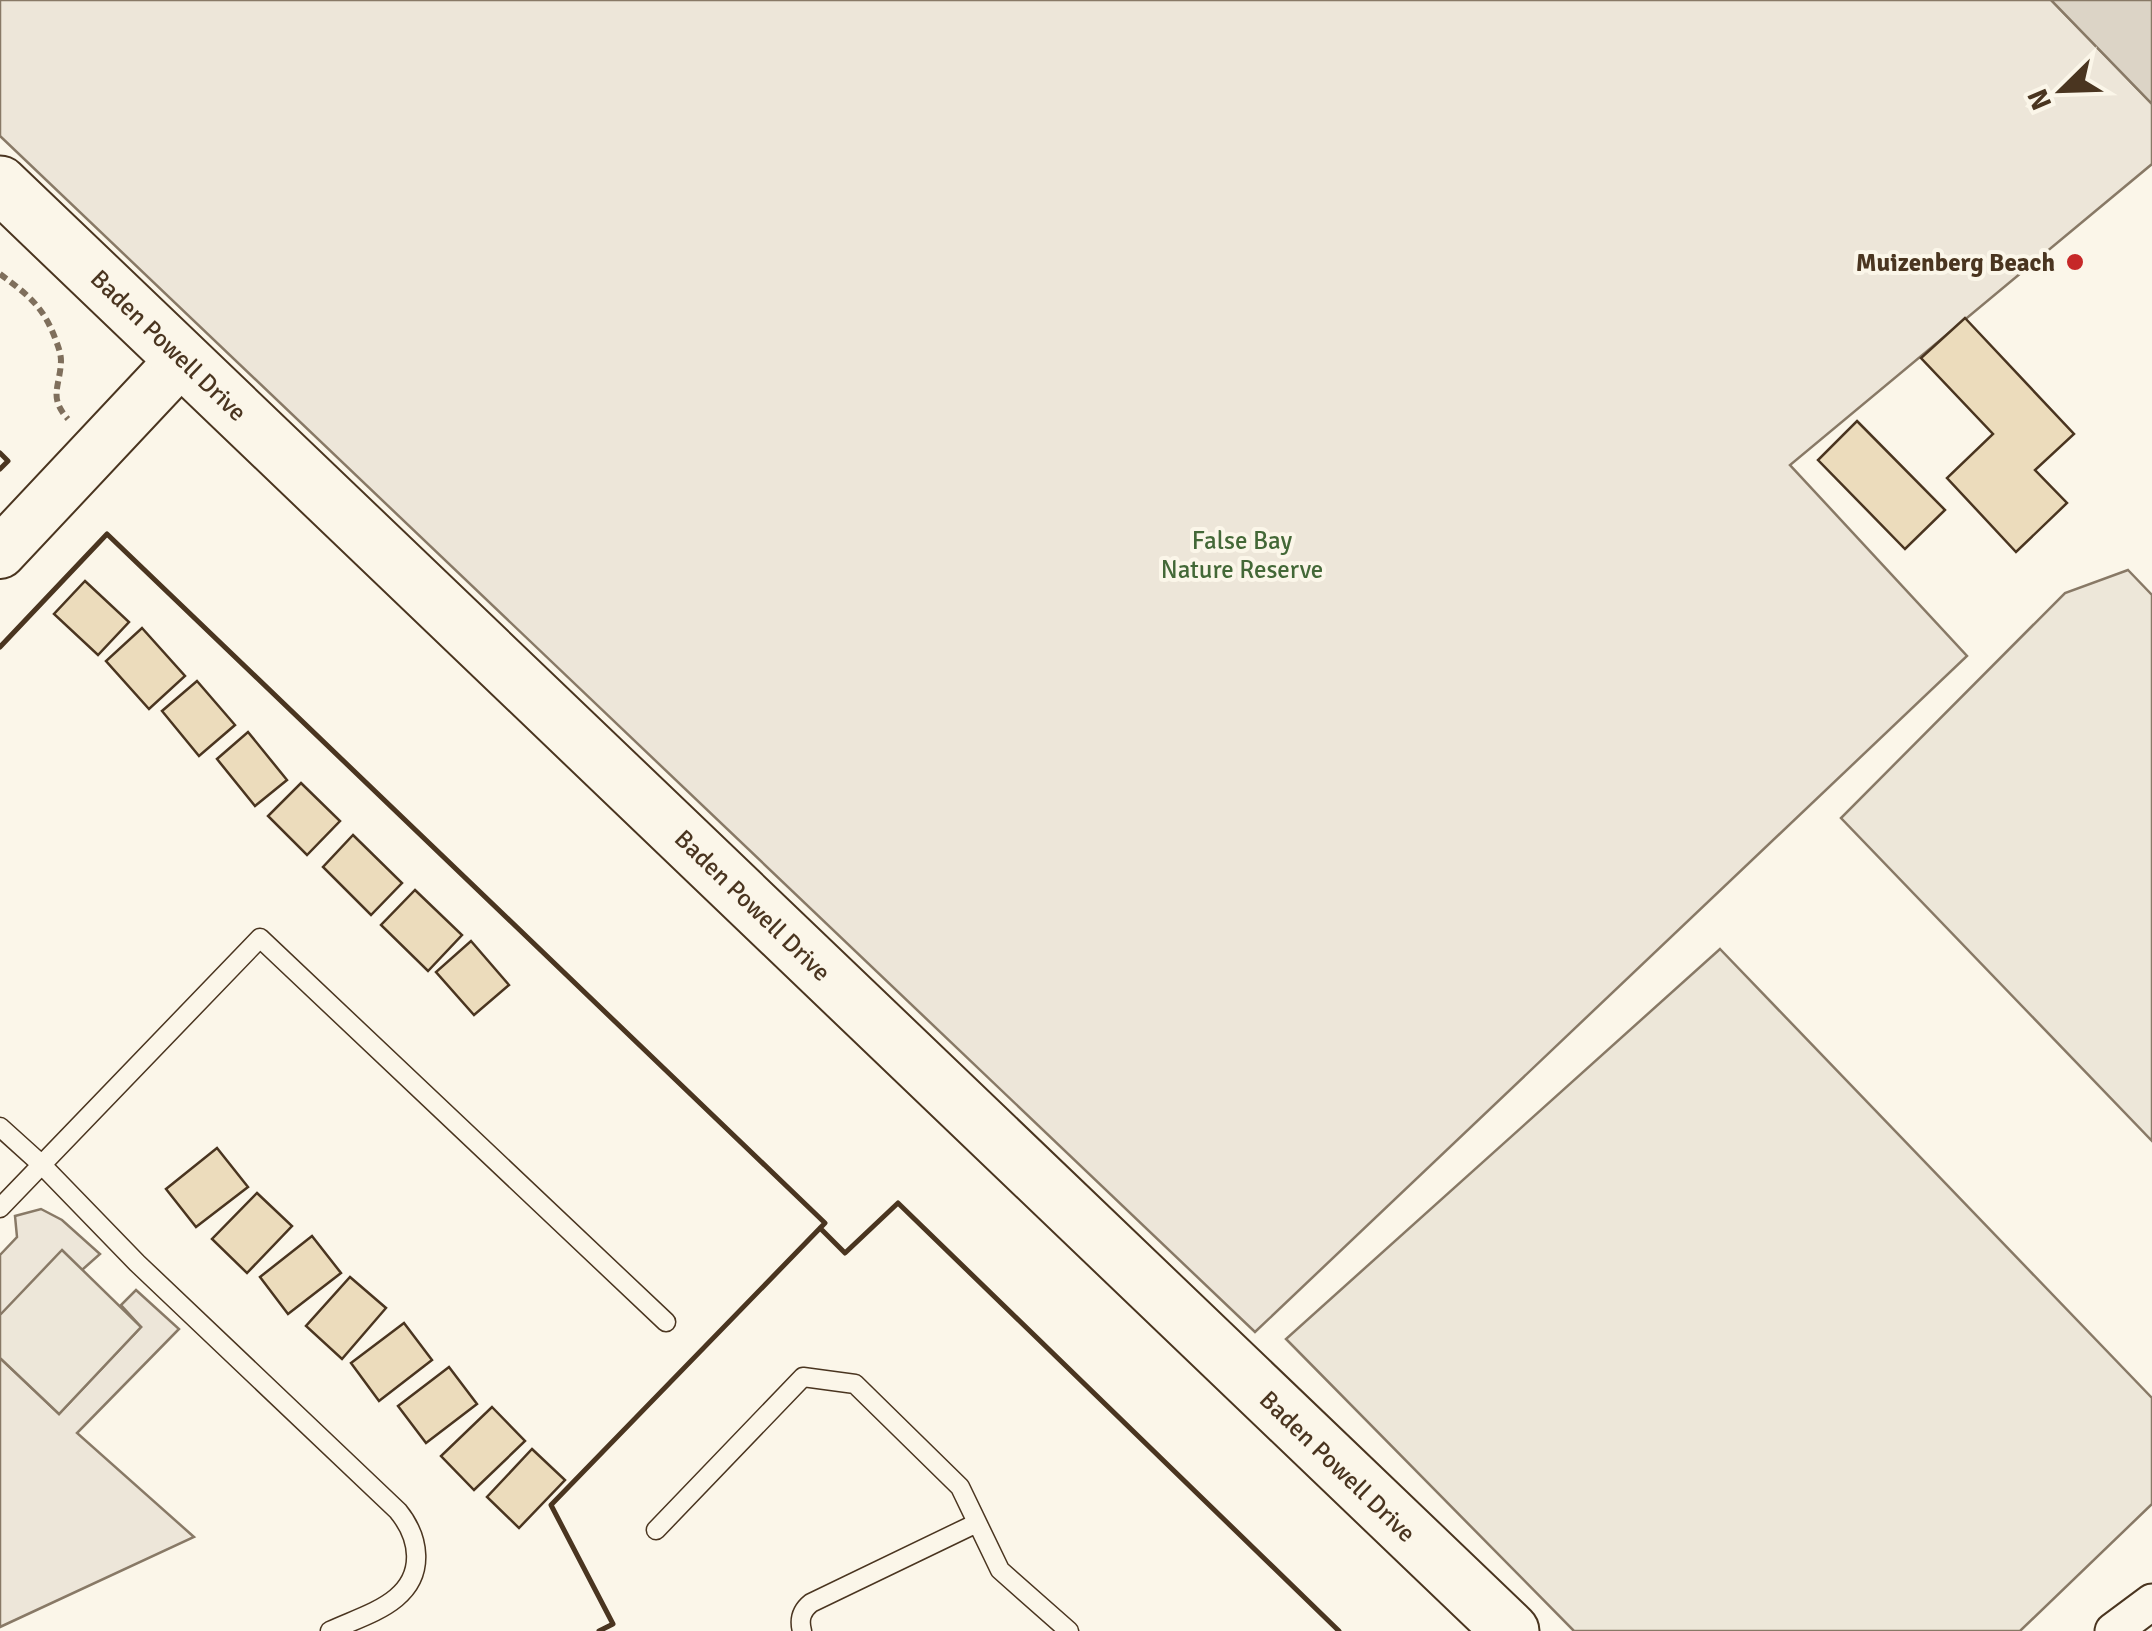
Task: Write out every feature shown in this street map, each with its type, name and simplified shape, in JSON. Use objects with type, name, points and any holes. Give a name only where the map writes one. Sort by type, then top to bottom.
[{"type":"main road","name":"Baden Powell Drive","points":[[0,184],[1509,1630]]},
{"type":"street","points":[[0,553],[183,358]]},
{"type":"lane","points":[[0,1208],[260,938],[666,1322]]},
{"type":"lane","points":[[0,1126],[410,1525],[417,1558],[405,1588],[394,1600],[330,1631]]},
{"type":"lane","points":[[656,1530],[803,1377],[855,1384],[960,1487],[1000,1570],[1069,1631]]},
{"type":"lane","points":[[802,1631],[802,1613],[811,1604],[977,1524]]},
{"type":"path","points":[[0,274],[29,295],[47,318],[62,357],[55,398],[69,420]]},
{"type":"green space","name":"False Bay Nature Reserve","points":[[0,0],[2051,0],[2152,104],[2152,164],[1790,465],[1967,656],[1255,1332],[0,136]]},
{"type":"green space","points":[[41,1209],[62,1220],[100,1254],[82,1270],[0,1315],[0,1255],[17,1237],[15,1216]]},
{"type":"green space","points":[[136,1290],[179,1329],[77,1433],[194,1537],[0,1627],[0,1358],[59,1414],[141,1327],[121,1305]]},
{"type":"shaded area","points":[[2051,0],[2152,0],[2152,104]]},
{"type":"shaded area","points":[[2128,570],[2152,595],[2152,1141],[1841,818],[2065,593]]},
{"type":"shaded area","points":[[1720,949],[2152,1398],[2152,1504],[2020,1631],[1574,1631],[1286,1339]]},
{"type":"shaded area","points":[[62,1250],[141,1327],[59,1414],[0,1358],[0,1315]]},
{"type":"building","points":[[1965,318],[2074,434],[2035,470],[2067,503],[2016,552],[1947,478],[1993,434],[1921,358]]},
{"type":"building","points":[[1857,421],[1945,510],[1905,549],[1818,460]]},
{"type":"building","points":[[85,581],[129,622],[98,655],[54,614]]},
{"type":"building","points":[[142,628],[185,676],[149,709],[106,661]]},
{"type":"building","points":[[197,681],[235,725],[199,756],[162,711]]},
{"type":"building","points":[[248,732],[287,780],[255,806],[217,759]]},
{"type":"building","points":[[301,783],[340,821],[307,855],[268,816]]},
{"type":"building","points":[[353,835],[402,883],[371,915],[323,867]]},
{"type":"building","points":[[415,890],[462,935],[428,971],[381,925]]},
{"type":"building","points":[[471,941],[509,985],[474,1015],[436,972]]},
{"type":"building","points":[[217,1148],[248,1187],[196,1227],[166,1189]]},
{"type":"building","points":[[257,1193],[292,1226],[247,1273],[212,1239]]},
{"type":"building","points":[[312,1236],[341,1273],[288,1314],[260,1277]]},
{"type":"building","points":[[350,1277],[386,1308],[342,1359],[306,1326]]},
{"type":"building","points":[[404,1323],[432,1360],[379,1401],[351,1363]]},
{"type":"building","points":[[449,1367],[477,1404],[426,1443],[398,1406]]},
{"type":"building","points":[[492,1407],[525,1441],[474,1490],[441,1456]]},
{"type":"building","points":[[532,1449],[565,1480],[519,1528],[487,1497]]},
{"type":"wall","points":[[0,453],[8,461],[0,469]]},
{"type":"wall","points":[[0,647],[107,534],[825,1223],[551,1505],[613,1624],[599,1631]]},
{"type":"wall","points":[[820,1228],[845,1253],[898,1203],[1339,1631]]},
{"type":"place","name":"Muizenberg Beach","points":[[2075,262]]}]
